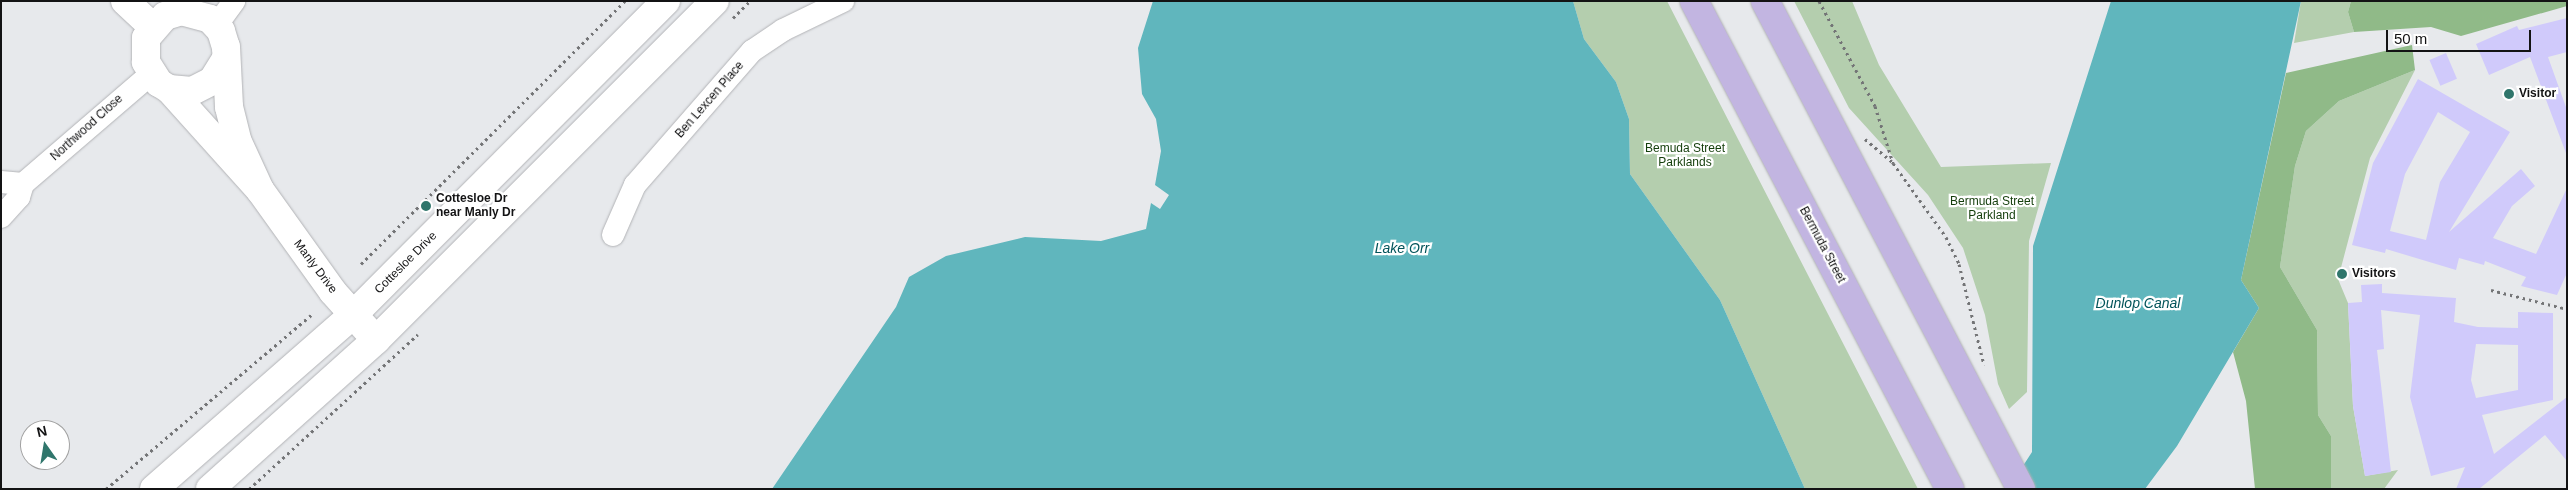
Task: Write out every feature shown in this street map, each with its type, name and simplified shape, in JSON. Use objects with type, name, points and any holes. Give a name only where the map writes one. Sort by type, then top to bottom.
[{"type":"main road","points":[[125,1],[153,27]]},
{"type":"main road","name":"Cottesloe Drive","points":[[154,489],[354,314],[666,1]]},
{"type":"main road","points":[[210,489],[376,340],[715,1]]},
{"type":"main road","name":"Bermuda Street","points":[[1694,1],[1950,489]]},
{"type":"main road","points":[[1766,1],[2021,489]]},
{"type":"main road","points":[[180,11],[196,12],[216,26],[226,46],[224,62],[212,81],[192,91],[160,81],[144,50],[153,27],[180,11]]},
{"type":"main road","name":"Manly Drive","points":[[224,62],[238,142],[260,190]]},
{"type":"main road","name":"Manly Drive","points":[[160,81],[260,190],[376,340]]},
{"type":"street","points":[[216,26],[234,1]]},
{"type":"street","name":"Ben Lexcen Place","points":[[613,235],[635,185],[752,52],[783,30],[843,1]]},
{"type":"street","name":"Northwood Close","points":[[1,217],[19,198],[23,184],[160,81]]},
{"type":"street","points":[[1,182],[23,184]]},
{"type":"path","points":[[360,264],[625,1]]},
{"type":"path","points":[[1819,1],[1874,106],[1893,163],[1946,237],[1960,264],[1986,376]]},
{"type":"path","points":[[2491,290],[2567,309]]},
{"type":"path","points":[[106,489],[311,315]]},
{"type":"green space","name":"Bemuda Street Parklands","points":[[1573,1],[1667,1],[1918,489],[1805,489],[1720,300],[1630,174],[1629,119],[1616,82],[1584,39]]},
{"type":"green space","name":"Bermuda Street Parkland","points":[[1794,1],[1852,1],[1879,65],[1941,167],[2051,163],[2029,241],[2027,392],[2009,409],[1998,384],[1985,315],[1963,248],[1928,195],[1849,108]]},
{"type":"green space","points":[[2301,1],[2351,1],[2348,12],[2354,32],[2294,43]]},
{"type":"green space","points":[[2351,1],[2567,1],[2567,6],[2461,36],[2431,27],[2354,32],[2348,12]]},
{"type":"green space","points":[[2412,45],[2415,70],[2339,101],[2306,131],[2295,166],[2280,267],[2317,330],[2318,415],[2331,436],[2331,489],[2255,489],[2246,401],[2233,352],[2259,308],[2241,280],[2286,73]]},
{"type":"green space","points":[[2415,70],[2370,158],[2338,279],[2348,303],[2353,406],[2365,476],[2398,470],[2384,489],[2331,489],[2331,436],[2318,415],[2317,330],[2280,267],[2295,166],[2306,131],[2339,101]]},
{"type":"water","name":"Lake Orr","points":[[1153,1],[1573,1],[1584,39],[1616,82],[1629,119],[1630,174],[1720,300],[1805,489],[772,489],[896,307],[909,277],[946,256],[1025,237],[1101,241],[1146,229],[1151,203],[1160,209],[1169,195],[1155,185],[1161,151],[1156,119],[1142,94],[1138,48]]},
{"type":"water","name":"Dunlop Canal","points":[[2111,1],[2301,1],[2241,280],[2259,308],[2177,446],[2145,489],[2008,489],[2032,452],[2033,246]]},
{"type":"building","points":[[2567,18],[2567,52],[2548,57],[2567,110],[2566,153],[2530,57],[2489,75],[2476,44],[2517,26],[2519,30]]},
{"type":"building","points":[[2446,53],[2457,79],[2440,86],[2429,60]]},
{"type":"building","points":[[2418,79],[2510,132],[2449,232],[2521,169],[2535,186],[2512,206],[2493,238],[2536,254],[2567,188],[2567,273],[2557,295],[2521,286],[2526,277],[2485,261],[2484,265],[2459,258],[2456,270],[2386,249],[2385,253],[2352,245],[2373,163]],"holes":[[[2438,112],[2470,132],[2440,182],[2426,240],[2390,231],[2405,174]]]},
{"type":"building","points":[[2382,284],[2382,293],[2456,298],[2454,322],[2478,327],[2518,328],[2518,312],[2553,313],[2553,400],[2482,415],[2494,454],[2567,397],[2567,461],[2545,435],[2479,489],[2456,489],[2465,467],[2431,476],[2410,397],[2420,315],[2381,310],[2384,349],[2377,350],[2391,472],[2365,476],[2353,406],[2348,303],[2362,302],[2361,285]],"holes":[[[2476,344],[2518,345],[2518,390],[2476,398],[2471,380]]]},
{"type":"place","name":"Visitor","points":[[2509,94]]},
{"type":"place","name":"Cottesloe Dr near Manly Dr","points":[[426,206]]},
{"type":"place","name":"Visitors","points":[[2342,274]]}]
